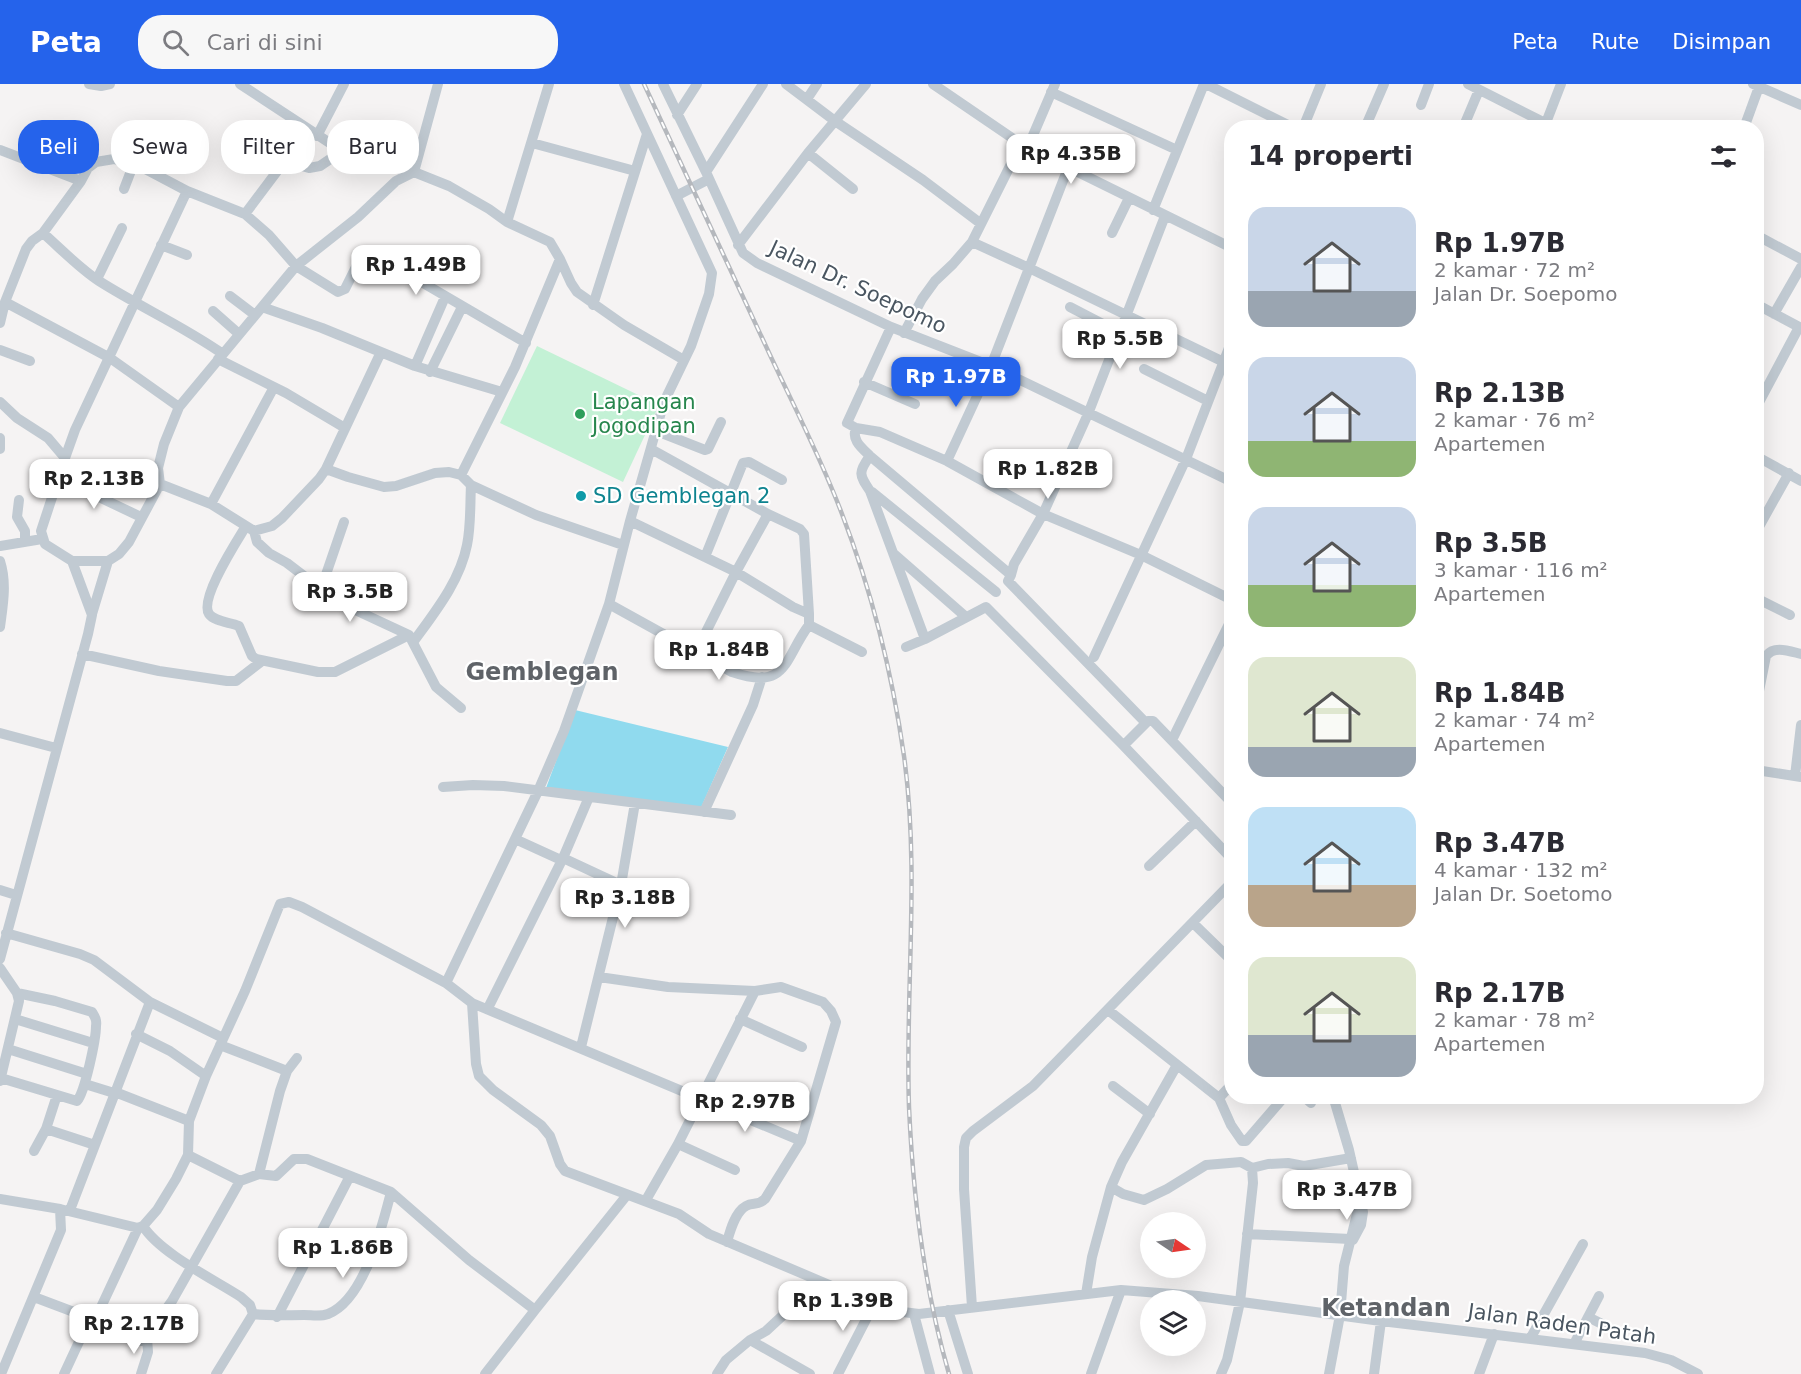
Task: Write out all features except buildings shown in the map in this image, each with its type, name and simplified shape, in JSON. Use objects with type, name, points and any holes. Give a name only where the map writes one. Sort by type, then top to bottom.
[{"type":"street","points":[[89,84],[101,86],[110,84]]},
{"type":"street","points":[[240,84],[254,88],[327,142]]},
{"type":"street","points":[[317,136],[344,84]]},
{"type":"street","points":[[419,154],[438,84]]},
{"type":"street","points":[[507,222],[549,84]]},
{"type":"street","points":[[446,983],[538,791],[564,731],[609,604],[623,545],[651,449],[654,430],[667,394],[692,346],[709,294],[712,273],[624,84]]},
{"type":"street","name":"Jalan Dr. Soepomo","points":[[663,84],[738,245],[743,253],[757,263],[904,333],[991,366],[1224,478]]},
{"type":"street","points":[[677,115],[697,84]]},
{"type":"street","points":[[676,196],[707,176],[764,84]]},
{"type":"street","points":[[786,84],[834,121],[923,180],[980,223]]},
{"type":"street","points":[[807,99],[817,84]]},
{"type":"street","points":[[738,245],[808,153],[866,84]]},
{"type":"street","points":[[933,84],[1025,146],[1224,244]]},
{"type":"street","points":[[1153,210],[1205,84],[1278,120]]},
{"type":"street","points":[[1306,120],[1321,84]]},
{"type":"street","points":[[1368,120],[1384,84]]},
{"type":"street","points":[[1421,105],[1430,84]]},
{"type":"street","points":[[1468,84],[1537,120]]},
{"type":"street","points":[[1551,120],[1561,84]]},
{"type":"street","points":[[1747,120],[1758,85],[1801,105]]},
{"type":"street","points":[[904,333],[922,299],[935,281],[972,242],[980,223],[1025,146],[1053,88],[1178,150]]},
{"type":"street","points":[[1466,120],[1479,90]]},
{"type":"street","points":[[594,305],[647,134]]},
{"type":"street","points":[[532,143],[635,171]]},
{"type":"street","points":[[0,150],[81,181]]},
{"type":"street","points":[[808,153],[853,189]]},
{"type":"street","points":[[0,323],[5,302],[26,249],[43,233],[88,168],[96,162],[111,160]]},
{"type":"street","points":[[245,214],[281,166],[291,163],[309,168],[320,166],[327,161]]},
{"type":"street","points":[[947,461],[991,366],[1068,168]]},
{"type":"street","points":[[124,189],[130,174]]},
{"type":"street","points":[[155,174],[188,191],[245,214],[269,235],[296,266],[333,289],[341,292],[345,289],[365,252],[370,252],[525,343]]},
{"type":"street","points":[[188,191],[75,430],[41,531],[42,539],[49,547],[72,561],[108,561],[119,554],[129,542],[160,484],[158,468],[164,444],[179,406],[296,266],[358,217],[396,182],[410,174]]},
{"type":"street","points":[[419,174],[449,186],[489,208],[507,222],[550,242],[577,292],[624,326],[684,360]]},
{"type":"street","points":[[1112,233],[1129,198]]},
{"type":"street","points":[[906,647],[986,606],[1010,578],[1014,564],[1043,514],[1088,414],[1165,216]]},
{"type":"street","points":[[96,279],[122,228]]},
{"type":"street","points":[[43,233],[96,279],[134,303],[180,326],[220,356],[345,428]]},
{"type":"street","points":[[1764,239],[1801,260]]},
{"type":"street","points":[[972,242],[1224,363]]},
{"type":"street","points":[[161,245],[187,255]]},
{"type":"street","points":[[461,475],[525,343],[560,259]]},
{"type":"street","points":[[1774,314],[1801,267]]},
{"type":"street","points":[[230,296],[259,311],[381,352],[430,372],[502,392]]},
{"type":"street","points":[[415,366],[445,297]]},
{"type":"street","points":[[5,302],[110,358],[179,406]]},
{"type":"street","points":[[430,372],[462,307]]},
{"type":"street","points":[[1070,307],[1120,333]]},
{"type":"street","points":[[1764,308],[1800,328],[1764,393]]},
{"type":"street","points":[[213,311],[239,334]]},
{"type":"street","points":[[891,327],[847,423],[856,428],[880,432],[947,461],[1043,514],[1141,555],[1224,596]]},
{"type":"street","points":[[0,350],[30,361]]},
{"type":"street","points":[[250,528],[272,526],[319,479],[326,469],[381,352]]},
{"type":"street","points":[[1144,369],[1208,401]]},
{"type":"street","points":[[1094,657],[1186,459],[1208,401],[1224,370]]},
{"type":"street","points":[[864,382],[915,404]]},
{"type":"street","points":[[211,504],[274,387]]},
{"type":"street","points":[[0,402],[17,418],[48,438],[65,458]]},
{"type":"street","points":[[654,430],[705,450],[708,449],[721,422]]},
{"type":"street","points":[[856,428],[854,432],[856,441],[870,456],[1010,578],[1146,723]]},
{"type":"street","points":[[0,438],[0,449]]},
{"type":"street","points":[[609,604],[732,672],[745,676],[762,677],[780,672],[790,660],[809,620],[804,534],[800,529],[768,514],[651,449]]},
{"type":"street","points":[[870,456],[863,465],[861,474],[861,479],[870,491],[996,592]]},
{"type":"street","points":[[1764,460],[1801,481]]},
{"type":"street","points":[[705,557],[743,463],[754,464],[782,480]]},
{"type":"street","points":[[326,469],[384,487],[396,486],[435,473],[449,472],[461,475],[471,485],[536,515],[623,545]]},
{"type":"street","points":[[1764,518],[1789,473]]},
{"type":"street","points":[[59,478],[141,517]]},
{"type":"street","points":[[160,484],[211,504],[250,528],[257,542],[321,589],[351,608],[412,638],[436,687],[460,708]]},
{"type":"street","points":[[250,528],[218,576],[207,603],[207,609],[213,618],[239,626],[252,656],[262,661],[318,672],[335,672],[412,638],[444,599],[462,564],[468,543],[471,485]]},
{"type":"street","points":[[870,491],[925,639]]},
{"type":"street","points":[[18,500],[17,519],[25,531],[25,542]]},
{"type":"street","points":[[696,652],[768,514]]},
{"type":"street","points":[[630,521],[736,572],[862,652]]},
{"type":"street","points":[[321,589],[344,522]]},
{"type":"street","points":[[0,546],[42,539]]},
{"type":"street","points":[[893,553],[966,617]]},
{"type":"street","points":[[0,561],[4,573],[5,594],[0,627]]},
{"type":"street","points":[[72,561],[92,615]]},
{"type":"street","points":[[0,959],[108,561]]},
{"type":"street","points":[[1764,602],[1790,615]]},
{"type":"street","points":[[986,606],[1124,745],[1224,850]]},
{"type":"street","points":[[1172,740],[1224,634]]},
{"type":"street","points":[[1764,666],[1766,656],[1774,649],[1801,654]]},
{"type":"street","points":[[82,654],[159,671],[227,681],[236,681],[262,661]]},
{"type":"street","points":[[704,812],[753,705],[762,677]]},
{"type":"street","points":[[1124,745],[1149,720],[1153,721],[1224,795]]},
{"type":"street","points":[[1764,771],[1798,777],[1801,725]]},
{"type":"street","points":[[0,733],[56,748]]},
{"type":"street","points":[[443,787],[504,786],[731,815]]},
{"type":"street","points":[[488,1008],[562,859],[589,797]]},
{"type":"street","points":[[581,1047],[621,885],[635,803]]},
{"type":"street","points":[[1149,866],[1196,820]]},
{"type":"street","points":[[515,839],[621,885]]},
{"type":"street","points":[[0,890],[16,895]]},
{"type":"street","points":[[972,1307],[964,1189],[966,1138],[1033,1086],[1224,890]]},
{"type":"street","points":[[67,1373],[141,1227],[164,1200],[188,1155],[189,1121],[206,1076],[253,971],[274,917],[280,904],[284,902],[302,907],[446,983],[472,1003],[801,1141]]},
{"type":"street","points":[[1193,922],[1224,953]]},
{"type":"street","points":[[6,933],[42,942],[94,960],[150,1002],[222,1042],[287,1071]]},
{"type":"street","points":[[0,968],[17,993],[19,1001],[0,1080],[78,1101],[86,1079],[93,1043],[96,1022],[92,1012],[17,993]]},
{"type":"street","points":[[599,977],[668,987],[754,991],[781,987],[823,1002],[831,1011],[836,1022],[801,1141],[765,1199],[761,1203],[750,1204],[742,1209],[731,1227],[727,1242]]},
{"type":"street","points":[[646,1200],[678,1144],[754,991]]},
{"type":"street","points":[[1,1374],[61,1230],[150,1002]]},
{"type":"street","points":[[472,1003],[476,1064],[483,1082],[541,1125],[550,1136],[560,1164],[565,1171],[679,1214],[709,1234],[874,1304],[914,1314],[930,1374]]},
{"type":"street","points":[[1108,1010],[1219,1098],[1239,1139],[1244,1141],[1278,1104]]},
{"type":"street","points":[[15,1019],[93,1043]]},
{"type":"street","points":[[740,1019],[802,1047]]},
{"type":"street","points":[[136,1034],[170,1051],[206,1076]]},
{"type":"street","points":[[8,1049],[189,1121]]},
{"type":"street","points":[[259,1174],[280,1091],[287,1071],[297,1058]]},
{"type":"street","points":[[1086,1294],[1092,1257],[1111,1187],[1122,1162],[1177,1065]]},
{"type":"street","points":[[1113,1086],[1150,1114]]},
{"type":"street","points":[[1219,1098],[1224,1093]]},
{"type":"street","points":[[34,1151],[45,1129],[57,1095]]},
{"type":"street","points":[[1329,1374],[1340,1315],[1342,1279],[1350,1241],[1356,1236],[1361,1225],[1363,1212],[1335,1104]]},
{"type":"street","points":[[45,1129],[95,1145]]},
{"type":"street","points":[[678,1144],[735,1170]]},
{"type":"street","points":[[188,1155],[240,1180]]},
{"type":"street","points":[[34,1297],[93,1319],[138,1341],[143,1341],[172,1301],[240,1180],[259,1174],[276,1176],[294,1159],[301,1158],[391,1192],[469,1260],[535,1310]]},
{"type":"street","points":[[1111,1187],[1123,1194],[1144,1200],[1206,1165],[1241,1162],[1252,1168],[1279,1163],[1304,1166],[1351,1158]]},
{"type":"street","points":[[1221,1374],[1227,1360],[1240,1302],[1252,1168]]},
{"type":"street","points":[[277,1317],[350,1176]]},
{"type":"street","points":[[253,1314],[277,1317],[327,1314],[348,1296],[364,1274],[372,1256],[391,1192]]},
{"type":"street","points":[[485,1374],[627,1195]]},
{"type":"street","points":[[0,1199],[69,1210],[141,1227],[150,1237],[191,1266],[240,1297],[250,1305],[253,1314]]},
{"type":"street","points":[[61,1230],[69,1210]]},
{"type":"street","points":[[1247,1234],[1350,1241]]},
{"type":"street","points":[[1530,1339],[1583,1244]]},
{"type":"street","points":[[717,1374],[726,1360],[750,1340],[766,1331],[820,1281]]},
{"type":"street","points":[[1091,1374],[1121,1290]]},
{"type":"street","name":"Jalan Raden Patah","points":[[914,1314],[1121,1290],[1198,1296],[1381,1322],[1653,1355],[1683,1370],[1698,1374]]},
{"type":"street","points":[[1574,1344],[1599,1296]]},
{"type":"street","points":[[838,1374],[874,1304]]},
{"type":"street","points":[[948,1310],[968,1374]]},
{"type":"street","points":[[216,1374],[253,1314]]},
{"type":"street","points":[[1588,1317],[1604,1325]]},
{"type":"street","points":[[1374,1374],[1381,1322]]},
{"type":"street","points":[[1479,1374],[1494,1334]]},
{"type":"street","points":[[141,1374],[147,1352],[147,1338]]},
{"type":"street","points":[[750,1340],[810,1374]]},
{"type":"green space","name":"Lapangan Jogodipan","points":[[537,346],[659,405],[623,482],[500,423]]},
{"type":"water","points":[[575,710],[728,747],[700,810],[546,788]]},
{"type":"railway","points":[[644,84],[815,449],[853,543],[872,603],[887,663],[904,756],[909,800],[912,887],[908,1063],[913,1174],[926,1275],[949,1374]]},
{"type":"place","name":"Lapangan Jogodipan","points":[[580,414]]},
{"type":"place","name":"SD Gemblegan 2","points":[[581,496]]},
{"type":"district","name":"Gemblegan","points":[[542,672]]},
{"type":"district","name":"Ketandan","points":[[1386,1308]]}]
